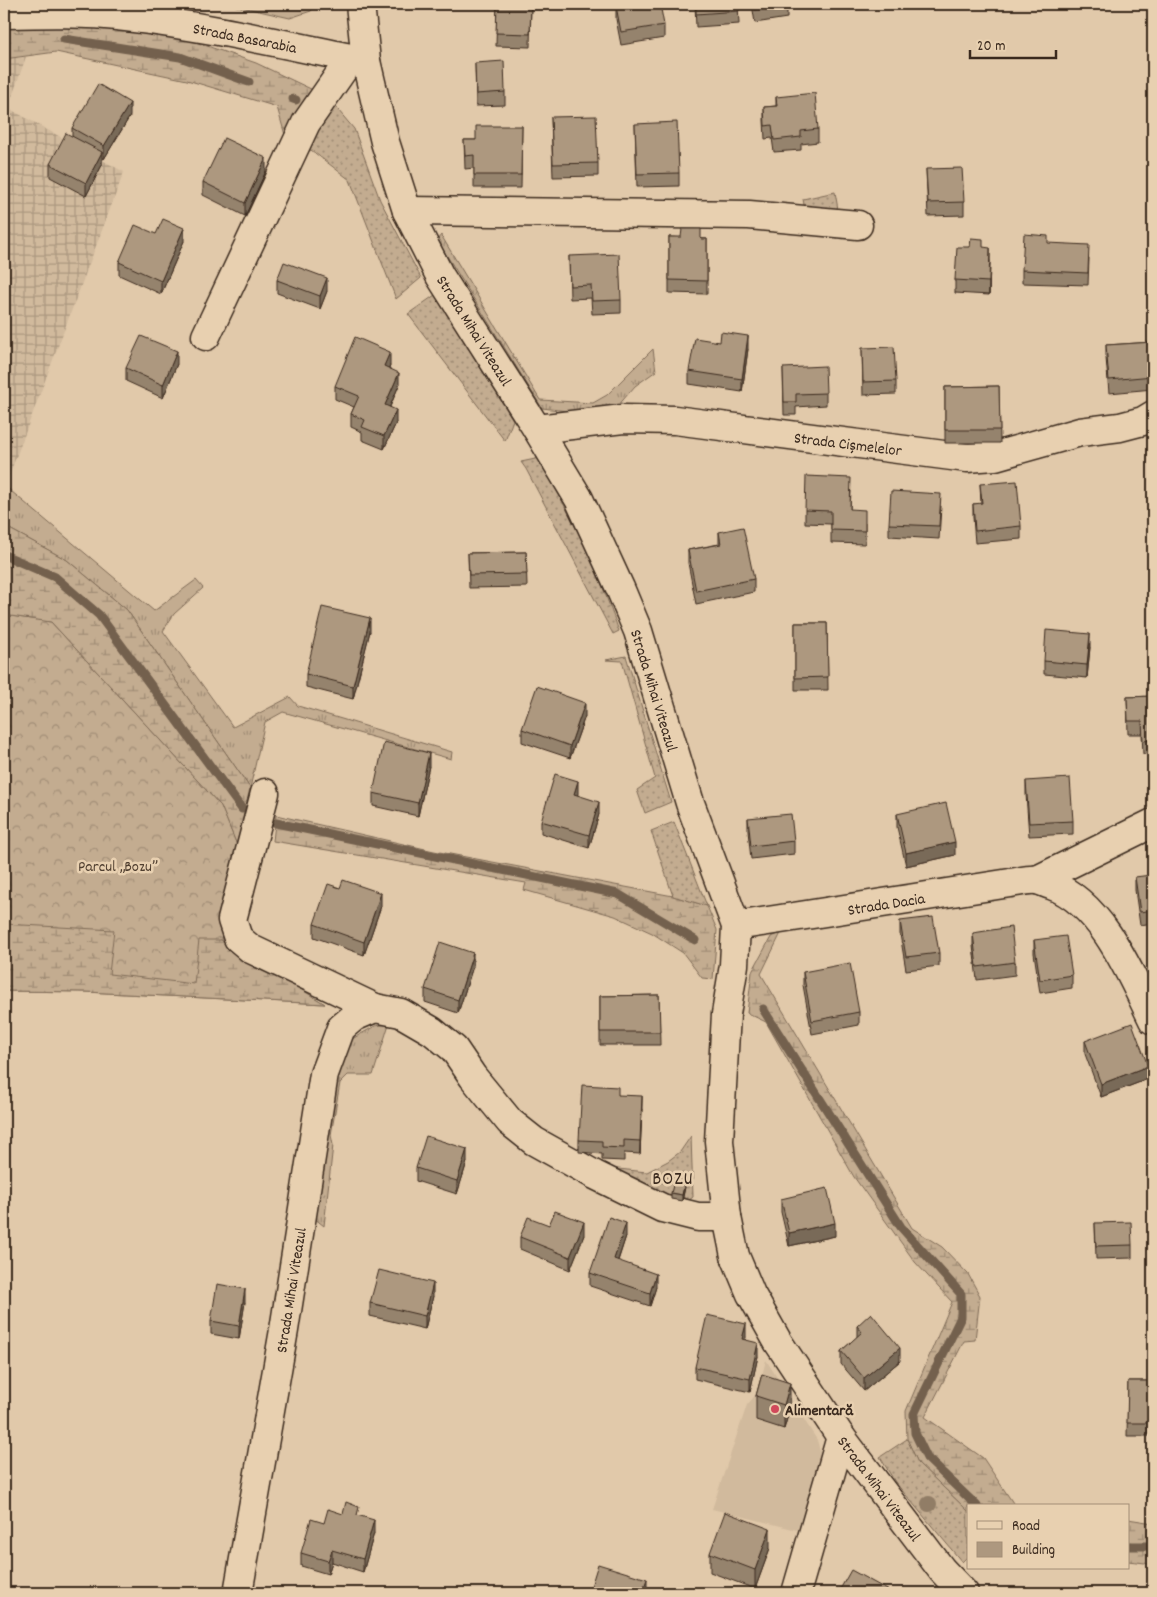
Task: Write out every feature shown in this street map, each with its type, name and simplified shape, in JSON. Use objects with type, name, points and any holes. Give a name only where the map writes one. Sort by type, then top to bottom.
[{"type":"street","name":"Strada Mihai Viteazul","points":[[360,4],[358,59],[407,211],[440,276],[538,429],[579,499],[620,588],[638,631],[690,803],[736,926],[734,965],[726,1014],[718,1141],[727,1217],[735,1256],[750,1294],[778,1342],[841,1437],[936,1562],[964,1593]]},
{"type":"street","name":"Strada Basarabia","points":[[4,14],[58,12],[124,16],[203,28],[358,59]]},
{"type":"street","points":[[206,336],[306,124],[358,59]]},
{"type":"street","points":[[407,211],[750,216],[858,225]]},
{"type":"street","name":"Strada Cișmelelor","points":[[538,429],[623,419],[675,420],[967,458],[995,456],[1080,432],[1120,427],[1153,415]]},
{"type":"street","points":[[264,793],[232,920],[238,938],[251,949],[375,1008],[401,1013],[432,1031],[454,1049],[473,1077],[510,1122],[534,1141],[595,1175],[662,1208],[698,1217],[727,1217]]},
{"type":"street","name":"Strada Dacia","points":[[736,926],[1037,880],[1153,823]]},
{"type":"street","name":"Strada Dacia","points":[[1037,880],[1065,890],[1087,908],[1101,925],[1129,971],[1153,1020]]},
{"type":"street","name":"Strada Mihai Viteazul","points":[[238,1593],[284,1330],[324,1074],[341,1028],[354,1017],[375,1008]]},
{"type":"street","points":[[796,1593],[841,1437]]},
{"type":"shaded area","points":[[26,57],[8,108],[124,172],[4,489],[4,59]]},
{"type":"shaded area","points":[[766,1360],[817,1440],[821,1455],[811,1509],[797,1530],[712,1509],[747,1405],[758,1392]]},
{"type":"green space","points":[[228,4],[318,4],[311,11],[290,18]]},
{"type":"green space","points":[[4,25],[111,28],[187,39],[256,63],[313,90],[287,142],[277,107],[187,80],[56,52],[4,59]]},
{"type":"green space","points":[[333,104],[354,129],[380,200],[421,278],[396,299],[350,180],[311,150],[305,153],[307,142]]},
{"type":"green space","points":[[835,192],[839,215],[806,216],[803,199]]},
{"type":"green space","points":[[441,235],[540,400],[593,403],[607,395],[653,349],[656,371],[635,386],[617,407],[576,412],[542,408],[437,240]]},
{"type":"green space","points":[[435,295],[513,420],[505,441],[408,314]]},
{"type":"green space","points":[[540,458],[593,561],[619,631],[613,634],[521,462]]},
{"type":"green space","points":[[5,486],[154,611],[196,580],[203,588],[174,614],[163,631],[233,727],[290,697],[298,706],[452,752],[451,759],[283,712],[265,722],[250,788],[127,610],[67,560],[4,526]]},
{"type":"green space","points":[[4,526],[67,560],[127,610],[250,788],[237,845],[221,806],[51,622],[4,615]]},
{"type":"green space","name":"Parcul „Bozu”","points":[[4,615],[51,622],[221,806],[237,845],[221,940],[325,1004],[86,992],[4,991]]},
{"type":"green space","points":[[626,656],[671,802],[645,813],[637,790],[655,778],[622,661],[606,660]]},
{"type":"green space","points":[[276,815],[434,851],[673,896],[707,906],[717,930],[713,979],[702,978],[683,953],[652,933],[615,916],[524,890],[526,883],[273,841]]},
{"type":"green space","points":[[674,822],[707,906],[673,896],[651,831]]},
{"type":"green space","points":[[4,924],[114,930],[109,974],[194,984],[199,940],[221,940],[325,1004],[86,992],[4,991]]},
{"type":"green space","points":[[782,931],[761,974],[912,1228],[942,1247],[968,1274],[980,1296],[975,1340],[964,1341],[925,1417],[983,1458],[1014,1504],[967,1504],[967,1510],[918,1463],[907,1439],[906,1411],[952,1302],[915,1262],[854,1177],[766,1022],[747,1013],[752,972],[771,937]]},
{"type":"green space","points":[[389,1024],[373,1075],[348,1075],[340,1083],[331,1135],[333,1145],[324,1226],[314,1218],[341,1055],[352,1039],[375,1026]]},
{"type":"green space","points":[[691,1136],[693,1197],[684,1204],[599,1167],[647,1172],[680,1152]]},
{"type":"green space","points":[[907,1439],[918,1463],[967,1510],[967,1557],[962,1562],[895,1482],[880,1457]]},
{"type":"green space","points":[[1130,1519],[1153,1523],[1153,1566],[1130,1561]]},
{"type":"building","points":[[497,4],[531,4],[530,34],[496,33]]},
{"type":"building","points":[[660,4],[664,25],[621,32],[616,6]]},
{"type":"building","points":[[696,4],[738,4],[739,11],[696,14]]},
{"type":"building","points":[[754,4],[787,4],[787,5],[755,10]]},
{"type":"building","points":[[504,61],[505,92],[476,94],[475,63]]},
{"type":"building","points":[[98,84],[130,103],[104,146],[72,128]]},
{"type":"building","points":[[815,93],[818,129],[801,131],[801,137],[774,140],[772,125],[765,126],[764,107],[777,106],[776,97]]},
{"type":"building","points":[[596,116],[598,163],[553,164],[551,117]]},
{"type":"building","points":[[677,122],[679,173],[637,174],[635,124]]},
{"type":"building","points":[[476,126],[522,126],[521,175],[474,175],[474,155],[465,156],[464,140],[476,140]]},
{"type":"building","points":[[66,133],[102,152],[86,183],[50,164]]},
{"type":"building","points":[[224,138],[266,158],[245,203],[203,182]]},
{"type":"building","points":[[962,168],[964,202],[928,203],[926,169]]},
{"type":"building","points":[[163,219],[184,228],[161,281],[119,262],[135,225],[156,234]]},
{"type":"building","points":[[682,229],[701,229],[701,239],[707,239],[707,281],[669,280],[669,237],[681,237]]},
{"type":"building","points":[[1024,234],[1048,236],[1048,243],[1089,245],[1088,273],[1022,270]]},
{"type":"building","points":[[971,238],[983,239],[983,247],[990,248],[989,282],[955,280],[957,247],[970,247]]},
{"type":"building","points":[[619,254],[621,300],[592,301],[591,285],[570,286],[569,256]]},
{"type":"building","points":[[284,262],[327,278],[320,296],[277,280]]},
{"type":"building","points":[[721,332],[748,336],[742,379],[689,371],[695,338],[720,342]]},
{"type":"building","points":[[141,336],[177,351],[163,385],[126,368]]},
{"type":"building","points":[[355,337],[390,352],[384,366],[399,373],[385,405],[396,410],[384,436],[362,427],[365,420],[351,414],[359,396],[335,386]]},
{"type":"building","points":[[1153,342],[1153,376],[1109,380],[1106,345]]},
{"type":"building","points":[[894,347],[896,381],[863,382],[862,348]]},
{"type":"building","points":[[825,366],[826,393],[796,394],[796,402],[784,402],[783,368]]},
{"type":"building","points":[[999,386],[1000,430],[945,430],[945,387]]},
{"type":"building","points":[[806,476],[851,478],[850,509],[865,510],[865,531],[831,530],[831,511],[805,510]]},
{"type":"building","points":[[1017,481],[1021,526],[975,531],[973,504],[982,503],[980,484]]},
{"type":"building","points":[[891,491],[941,494],[939,526],[889,524]]},
{"type":"building","points":[[743,527],[754,579],[696,591],[688,550],[721,544],[719,532]]},
{"type":"building","points":[[526,552],[527,574],[469,575],[468,553]]},
{"type":"building","points":[[322,607],[370,618],[353,686],[306,674]]},
{"type":"building","points":[[795,623],[827,623],[828,677],[795,678]]},
{"type":"building","points":[[1046,630],[1090,634],[1087,665],[1044,661]]},
{"type":"building","points":[[537,686],[585,703],[570,746],[522,729]]},
{"type":"building","points":[[1153,696],[1153,740],[1143,741],[1142,721],[1128,721],[1127,697]]},
{"type":"building","points":[[384,742],[429,753],[418,803],[373,793]]},
{"type":"building","points":[[555,774],[578,781],[574,794],[599,802],[589,835],[541,821]]},
{"type":"building","points":[[1070,778],[1073,821],[1029,823],[1026,781]]},
{"type":"building","points":[[946,803],[955,842],[906,853],[897,814]]},
{"type":"building","points":[[791,814],[794,841],[751,846],[748,818]]},
{"type":"building","points":[[1151,875],[1153,910],[1140,912],[1135,877]]},
{"type":"building","points":[[343,880],[381,893],[364,942],[314,924],[328,884],[340,888]]},
{"type":"building","points":[[933,917],[939,953],[906,957],[900,921]]},
{"type":"building","points":[[1011,927],[1015,962],[977,967],[973,933]]},
{"type":"building","points":[[1066,936],[1072,975],[1040,980],[1034,940]]},
{"type":"building","points":[[440,942],[473,953],[458,1000],[425,989]]},
{"type":"building","points":[[850,963],[859,1012],[812,1021],[803,972]]},
{"type":"building","points":[[659,995],[660,1032],[600,1032],[600,996]]},
{"type":"building","points":[[1132,1023],[1148,1066],[1101,1084],[1085,1041]]},
{"type":"building","points":[[582,1085],[618,1087],[618,1095],[642,1096],[640,1141],[624,1140],[624,1148],[602,1147],[602,1141],[579,1140]]},
{"type":"building","points":[[426,1136],[467,1149],[457,1181],[416,1168]]},
{"type":"building","points":[[675,1178],[685,1181],[682,1195],[671,1193]]},
{"type":"building","points":[[827,1188],[835,1223],[789,1233],[781,1199]]},
{"type":"building","points":[[555,1211],[584,1222],[570,1257],[520,1237],[528,1217],[549,1225]]},
{"type":"building","points":[[609,1217],[626,1223],[614,1259],[656,1274],[650,1293],[590,1273]]},
{"type":"building","points":[[1131,1222],[1132,1245],[1096,1246],[1095,1223]]},
{"type":"building","points":[[379,1270],[433,1283],[425,1316],[370,1303]]},
{"type":"building","points":[[217,1284],[245,1289],[239,1326],[211,1321]]},
{"type":"building","points":[[871,1313],[900,1348],[864,1378],[841,1351],[862,1332],[857,1326]]},
{"type":"building","points":[[707,1315],[746,1324],[742,1339],[758,1343],[750,1379],[695,1367]]},
{"type":"building","points":[[762,1374],[790,1383],[784,1405],[756,1396]]},
{"type":"building","points":[[1128,1381],[1153,1381],[1153,1423],[1127,1423]]},
{"type":"building","points":[[346,1502],[359,1507],[357,1515],[374,1520],[363,1559],[332,1550],[328,1561],[301,1553],[311,1519],[324,1523],[328,1509],[343,1514]]},
{"type":"building","points":[[725,1512],[770,1529],[755,1570],[710,1553]]},
{"type":"building","points":[[598,1564],[647,1579],[642,1593],[589,1593]]},
{"type":"building","points":[[851,1570],[893,1593],[838,1593]]},
{"type":"waterway","points":[[64,39],[180,57],[249,82]]},
{"type":"waterway","points":[[4,555],[55,577],[99,615],[242,809]]},
{"type":"waterway","points":[[276,823],[618,894],[695,940]]},
{"type":"waterway","points":[[763,1009],[901,1227],[961,1294],[961,1317],[914,1414],[915,1433],[927,1458],[975,1504]]},
{"type":"waterway","points":[[1130,1546],[1153,1546]]},
{"type":"place","name":"Alimentară","points":[[775,1409]]},
{"type":"district","name":"BOZU","points":[[673,1177]]}]
